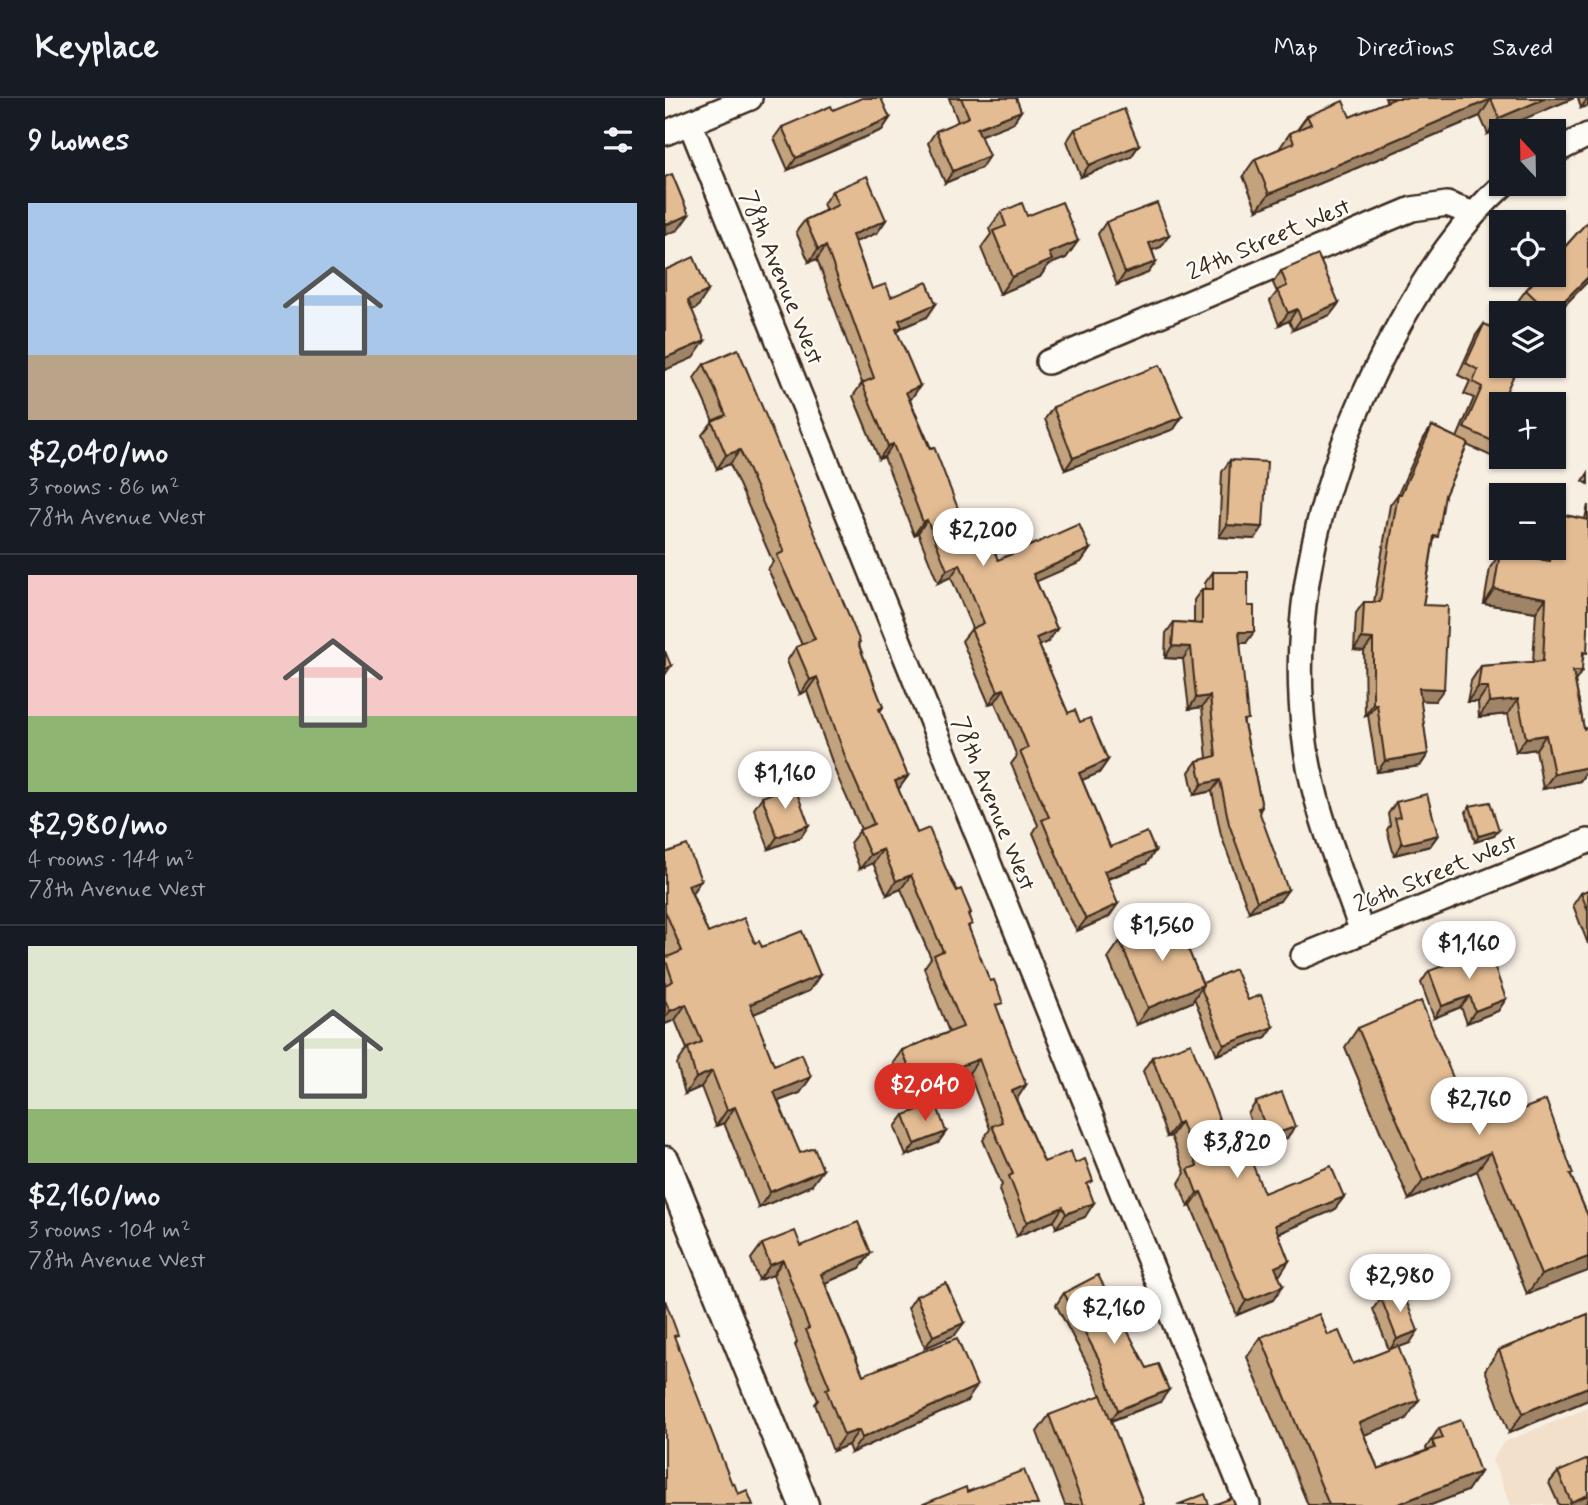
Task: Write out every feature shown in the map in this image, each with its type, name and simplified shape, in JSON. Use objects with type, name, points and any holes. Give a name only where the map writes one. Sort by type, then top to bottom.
[{"type":"street","points":[[665,133],[750,98]]},
{"type":"street","name":"78th Avenue West","points":[[690,123],[1248,1505]]},
{"type":"street","points":[[1566,146],[1588,135]]},
{"type":"street","points":[[1362,932],[1320,807],[1304,735],[1301,671],[1312,553],[1330,479],[1362,396],[1413,299],[1474,214],[1492,196]]},
{"type":"street","name":"24th Street West","points":[[1048,362],[1412,209],[1447,204],[1474,214]]},
{"type":"street","name":"26th Street West","points":[[1303,956],[1588,841]]},
{"type":"street","points":[[665,1161],[804,1505]]},
{"type":"shaded area","points":[[1588,1408],[1588,1505],[1511,1505],[1492,1460],[1504,1442]]},
{"type":"building","points":[[862,98],[881,98],[890,118],[796,158],[782,127],[831,106],[833,110]]},
{"type":"building","points":[[961,98],[1016,98],[1021,111],[977,128],[989,156],[953,171],[936,131],[969,117]]},
{"type":"building","points":[[1396,98],[1546,98],[1499,118],[1491,99],[1269,194],[1255,159],[1294,143],[1290,133],[1311,124],[1307,116],[1343,101],[1350,117]]},
{"type":"building","points":[[1124,109],[1139,145],[1089,165],[1075,129]]},
{"type":"building","points":[[672,174],[689,215],[665,225],[665,177]]},
{"type":"building","points":[[867,176],[886,220],[852,235],[872,289],[886,284],[891,297],[927,282],[936,304],[899,320],[902,327],[896,329],[920,386],[906,392],[930,449],[934,447],[964,524],[980,517],[998,560],[1079,524],[1090,549],[1033,574],[1057,629],[1036,638],[1068,713],[1075,710],[1080,722],[1090,718],[1108,760],[1079,773],[1110,847],[1147,832],[1155,851],[1104,871],[1118,904],[1086,919],[1042,820],[1049,817],[1020,752],[1028,748],[1004,689],[998,691],[971,629],[984,623],[960,564],[947,570],[927,520],[923,522],[893,444],[888,446],[862,383],[874,378],[826,246],[818,249],[805,220],[838,205],[832,191]]},
{"type":"building","points":[[1062,202],[1078,241],[1049,253],[1052,260],[1012,277],[993,231],[1006,226],[1001,212],[1022,203],[1027,216]]},
{"type":"building","points":[[1157,203],[1169,235],[1149,243],[1156,262],[1125,273],[1106,222]]},
{"type":"building","points":[[1588,221],[1588,277],[1564,301],[1537,301],[1526,290],[1529,287],[1566,287],[1566,246]]},
{"type":"building","points":[[1318,255],[1339,303],[1301,319],[1297,309],[1288,313],[1278,290],[1287,286],[1281,271]]},
{"type":"building","points":[[694,257],[708,291],[688,300],[705,341],[665,358],[665,270]]},
{"type":"building","points":[[1484,324],[1489,326],[1489,378],[1512,378],[1506,392],[1489,392],[1489,439],[1464,428],[1482,387],[1473,382],[1478,370],[1466,363]]},
{"type":"building","points":[[738,349],[860,642],[858,643],[883,707],[879,709],[908,776],[895,781],[917,833],[929,828],[948,874],[957,891],[961,889],[971,913],[968,914],[972,924],[968,926],[990,981],[994,980],[1003,1003],[996,1005],[1026,1085],[1012,1091],[1044,1162],[1071,1151],[1075,1163],[1085,1159],[1093,1181],[1087,1184],[1094,1203],[1066,1214],[1063,1207],[1027,1222],[1009,1176],[1013,1174],[992,1126],[1002,1122],[979,1059],[915,1083],[902,1050],[963,1027],[934,955],[943,951],[911,875],[896,881],[883,849],[870,855],[859,830],[874,824],[847,762],[817,677],[810,680],[796,647],[815,639],[777,555],[784,552],[740,450],[726,455],[712,421],[726,415],[704,364]]},
{"type":"building","points":[[1160,365],[1182,417],[1073,458],[1053,407]]},
{"type":"building","points":[[1432,426],[1468,443],[1445,495],[1438,537],[1434,536],[1423,605],[1448,606],[1444,689],[1419,688],[1428,754],[1385,761],[1377,704],[1373,704],[1373,639],[1362,638],[1364,602],[1380,602],[1398,494],[1401,494]]},
{"type":"building","points":[[1230,460],[1267,462],[1263,527],[1227,525]]},
{"type":"building","points":[[1566,515],[1588,520],[1587,653],[1583,652],[1582,671],[1573,671],[1584,729],[1588,728],[1588,767],[1554,774],[1546,735],[1526,738],[1518,699],[1489,702],[1488,687],[1478,687],[1481,666],[1543,661],[1546,598],[1494,589],[1499,560],[1566,560]]},
{"type":"building","points":[[1213,572],[1248,572],[1248,606],[1254,606],[1254,632],[1239,632],[1248,719],[1243,720],[1262,807],[1258,808],[1288,890],[1257,901],[1229,824],[1220,780],[1202,784],[1197,761],[1216,756],[1210,696],[1196,698],[1191,647],[1172,646],[1174,622],[1202,624],[1202,589],[1213,589]]},
{"type":"building","points":[[665,651],[671,666],[665,669]]},
{"type":"building","points":[[794,785],[809,825],[777,837],[762,797]]},
{"type":"building","points":[[1427,794],[1438,835],[1402,844],[1395,818],[1400,817],[1396,802]]},
{"type":"building","points":[[1490,802],[1499,830],[1479,836],[1470,806]]},
{"type":"building","points":[[687,845],[701,880],[688,885],[708,933],[744,918],[755,943],[759,941],[762,947],[802,931],[820,975],[750,1004],[774,1065],[802,1054],[811,1077],[774,1092],[800,1153],[814,1148],[823,1170],[770,1192],[735,1107],[727,1110],[712,1071],[696,1078],[688,1048],[702,1042],[686,1004],[670,1011],[665,1000],[665,985],[673,981],[665,958],[682,951],[665,914],[665,853]]},
{"type":"building","points":[[1588,890],[1588,911],[1581,893]]},
{"type":"building","points":[[1175,917],[1203,985],[1148,1008],[1120,941]]},
{"type":"building","points":[[1488,949],[1506,999],[1475,1011],[1470,996],[1442,1006],[1429,971]]},
{"type":"building","points":[[1235,969],[1248,1000],[1261,995],[1273,1027],[1224,1045],[1201,988],[1203,983]]},
{"type":"building","points":[[1421,1001],[1474,1128],[1546,1100],[1573,1174],[1570,1174],[1588,1216],[1588,1257],[1541,1275],[1491,1152],[1423,1181],[1358,1028]]},
{"type":"building","points":[[1191,1043],[1228,1143],[1242,1138],[1264,1193],[1331,1166],[1344,1197],[1275,1225],[1289,1261],[1275,1267],[1283,1286],[1246,1301],[1201,1192],[1197,1193],[1188,1169],[1197,1166],[1181,1122],[1177,1124],[1152,1057]]},
{"type":"building","points":[[1282,1092],[1295,1127],[1269,1136],[1256,1102]]},
{"type":"building","points":[[936,1103],[946,1132],[915,1144],[904,1115]]},
{"type":"building","points":[[858,1222],[871,1253],[821,1274],[863,1375],[957,1338],[977,1386],[862,1438],[859,1430],[844,1435],[826,1389],[830,1388],[806,1330],[809,1328],[783,1260],[770,1265],[762,1244],[795,1231],[801,1246]]},
{"type":"building","points":[[1098,1275],[1147,1368],[1158,1364],[1169,1390],[1118,1410],[1101,1363],[1064,1293]]},
{"type":"building","points":[[946,1283],[964,1323],[933,1336],[916,1296]]},
{"type":"building","points":[[1402,1290],[1418,1331],[1397,1339],[1381,1298]]},
{"type":"building","points":[[665,1300],[678,1335],[674,1336],[732,1484],[734,1483],[738,1494],[747,1490],[753,1505],[665,1505]]},
{"type":"building","points":[[1319,1314],[1328,1335],[1339,1331],[1353,1364],[1398,1346],[1419,1400],[1359,1423],[1378,1469],[1435,1448],[1432,1441],[1443,1438],[1439,1428],[1461,1420],[1480,1472],[1396,1505],[1329,1505],[1261,1337]]},
{"type":"building","points":[[1588,1314],[1588,1387],[1523,1413],[1499,1350]]},
{"type":"building","points":[[1101,1395],[1143,1503],[1083,1505],[1049,1415]]},
{"type":"building","points":[[1588,1459],[1588,1495],[1571,1502],[1558,1472]]},
{"type":"building","points":[[1024,1470],[1038,1505],[921,1505],[966,1487],[967,1492]]},
{"type":"building","points":[[1205,1494],[1209,1505],[1177,1505]]},
{"type":"building","points":[[1232,1498],[1235,1505],[1213,1505]]}]
